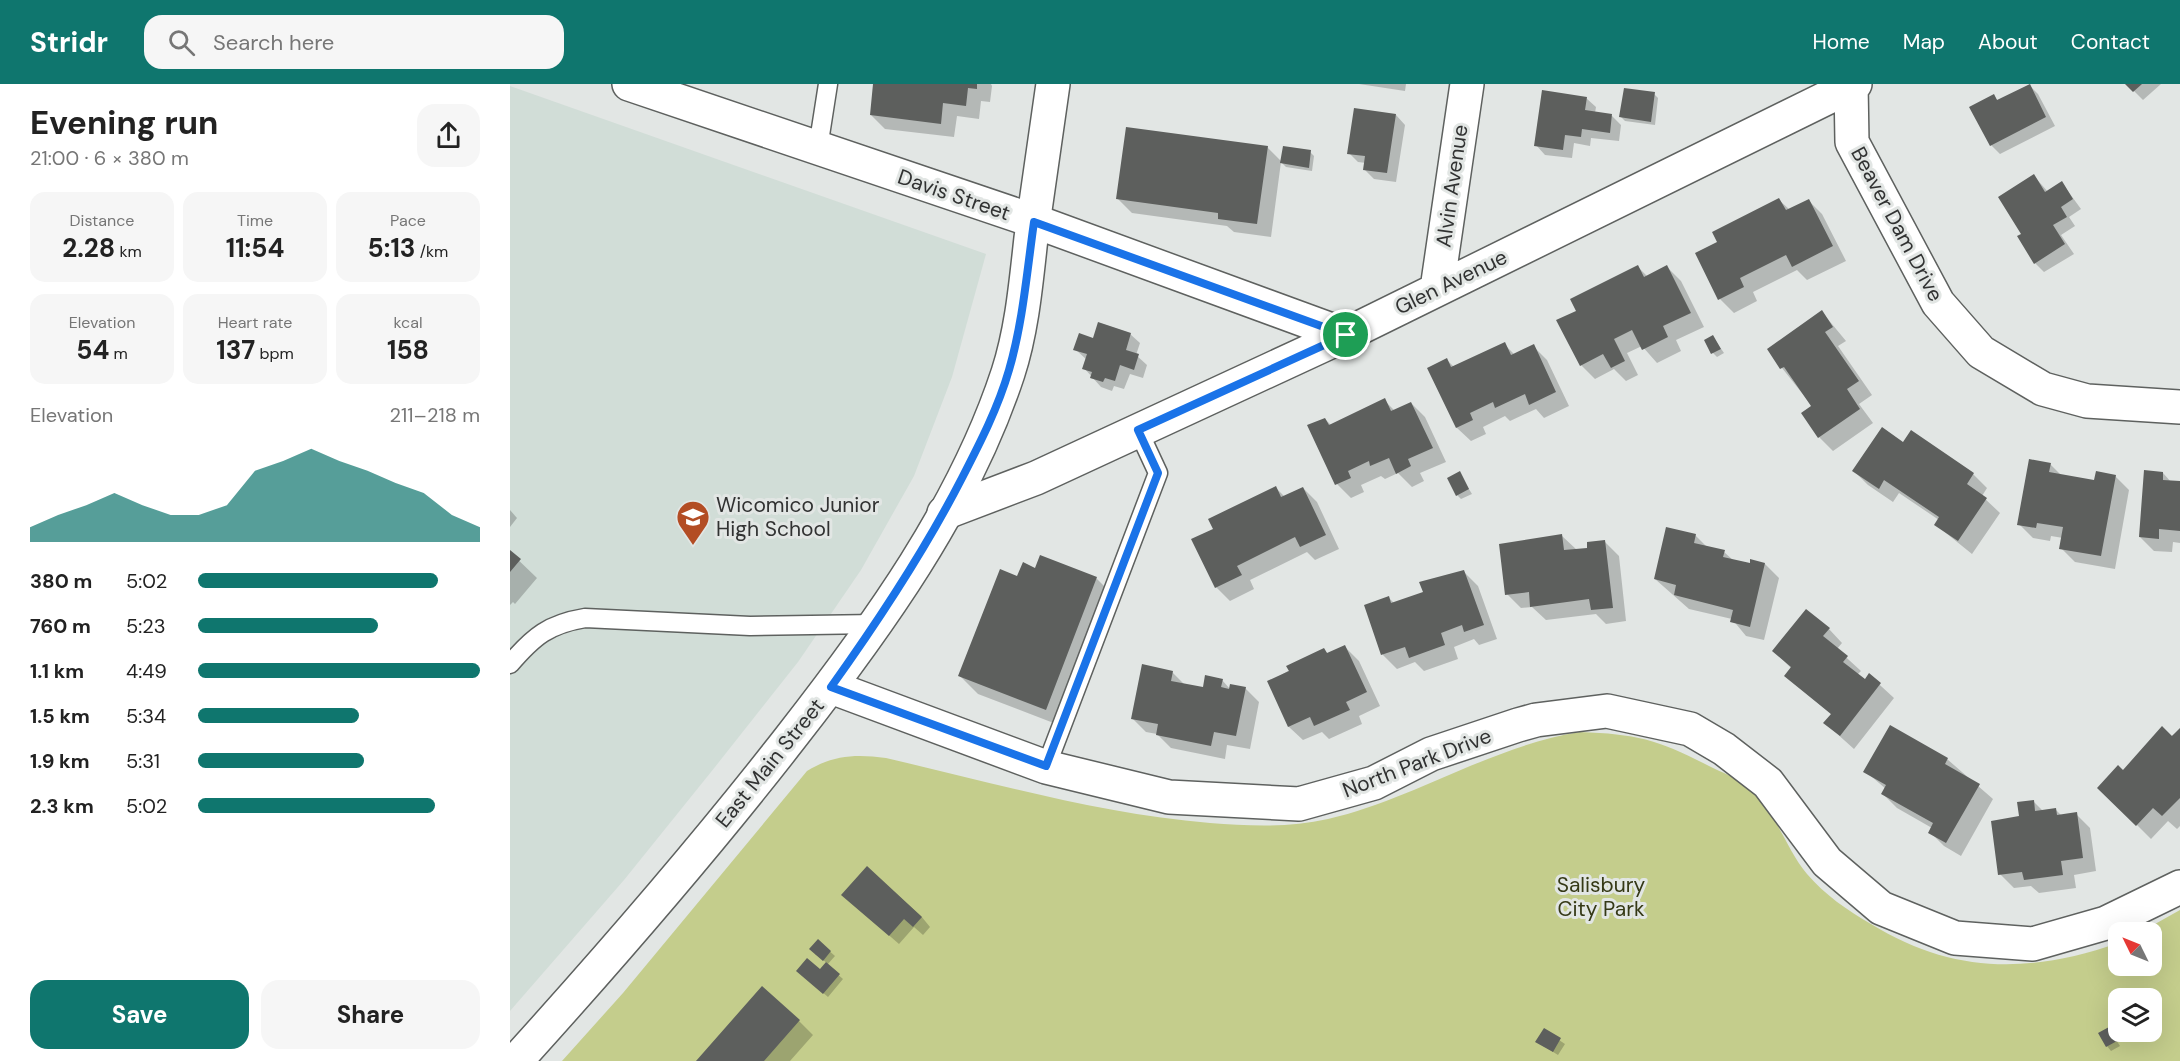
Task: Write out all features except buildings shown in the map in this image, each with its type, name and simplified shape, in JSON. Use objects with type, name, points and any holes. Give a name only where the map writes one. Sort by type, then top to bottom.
[{"type":"street","name":"Davis Street","points":[[629,84],[1034,222],[1346,335]]},
{"type":"street","name":"East Main Street","points":[[516,1061],[624,941],[746,795],[831,687],[876,624],[944,513],[992,420],[1009,369],[1022,315],[1053,84]]},
{"type":"street","name":"Alvin Avenue","points":[[1437,289],[1467,84]]},
{"type":"street","name":"Glen Avenue","points":[[944,513],[1036,478],[1346,335],[1852,85]]},
{"type":"street","name":"Beaver Dam Drive","points":[[1852,85],[1852,142],[1938,303],[1981,352],[2043,389],[2087,400],[2180,407]]},
{"type":"street","name":"North Park Drive","points":[[831,687],[1046,766],[1169,797],[1299,804],[1374,783],[1431,754],[1518,725],[1536,720],[1607,711],[1690,729],[1725,749],[1768,783],[1827,862],[1881,908],[1955,938],[2033,944],[2106,923],[2180,887]]},
{"type":"lane","points":[[818,148],[828,84]]},
{"type":"lane","points":[[1046,766],[1158,473],[1138,430]]},
{"type":"lane","points":[[510,664],[542,631],[562,621],[585,618],[750,626],[876,624]]},
{"type":"shaded area","name":"Wicomico Junior High School","points":[[510,86],[986,254],[952,377],[914,476],[861,570],[798,662],[715,767],[624,880],[510,1011]]},
{"type":"green space","name":"Salisbury City Park","points":[[1580,732],[1633,737],[1676,750],[1737,780],[1755,794],[1772,815],[1807,874],[1821,889],[1845,908],[1901,940],[1931,952],[1962,960],[1992,964],[2023,964],[2054,960],[2108,946],[2108,976],[2162,976],[2162,922],[2159,922],[2180,910],[2180,1061],[562,1061],[623,993],[807,771],[826,762],[855,756],[886,758],[1128,813],[1210,823],[1269,826],[1313,822],[1360,810],[1515,749]]},
{"type":"place","name":"Wicomico Junior High School","points":[[693,546]]},
{"type":"route","points":[[1034,222],[1346,335],[1138,430],[1158,473],[1046,766],[831,687],[876,624],[938,524],[992,420],[1009,369],[1022,315],[1034,222]]}]
